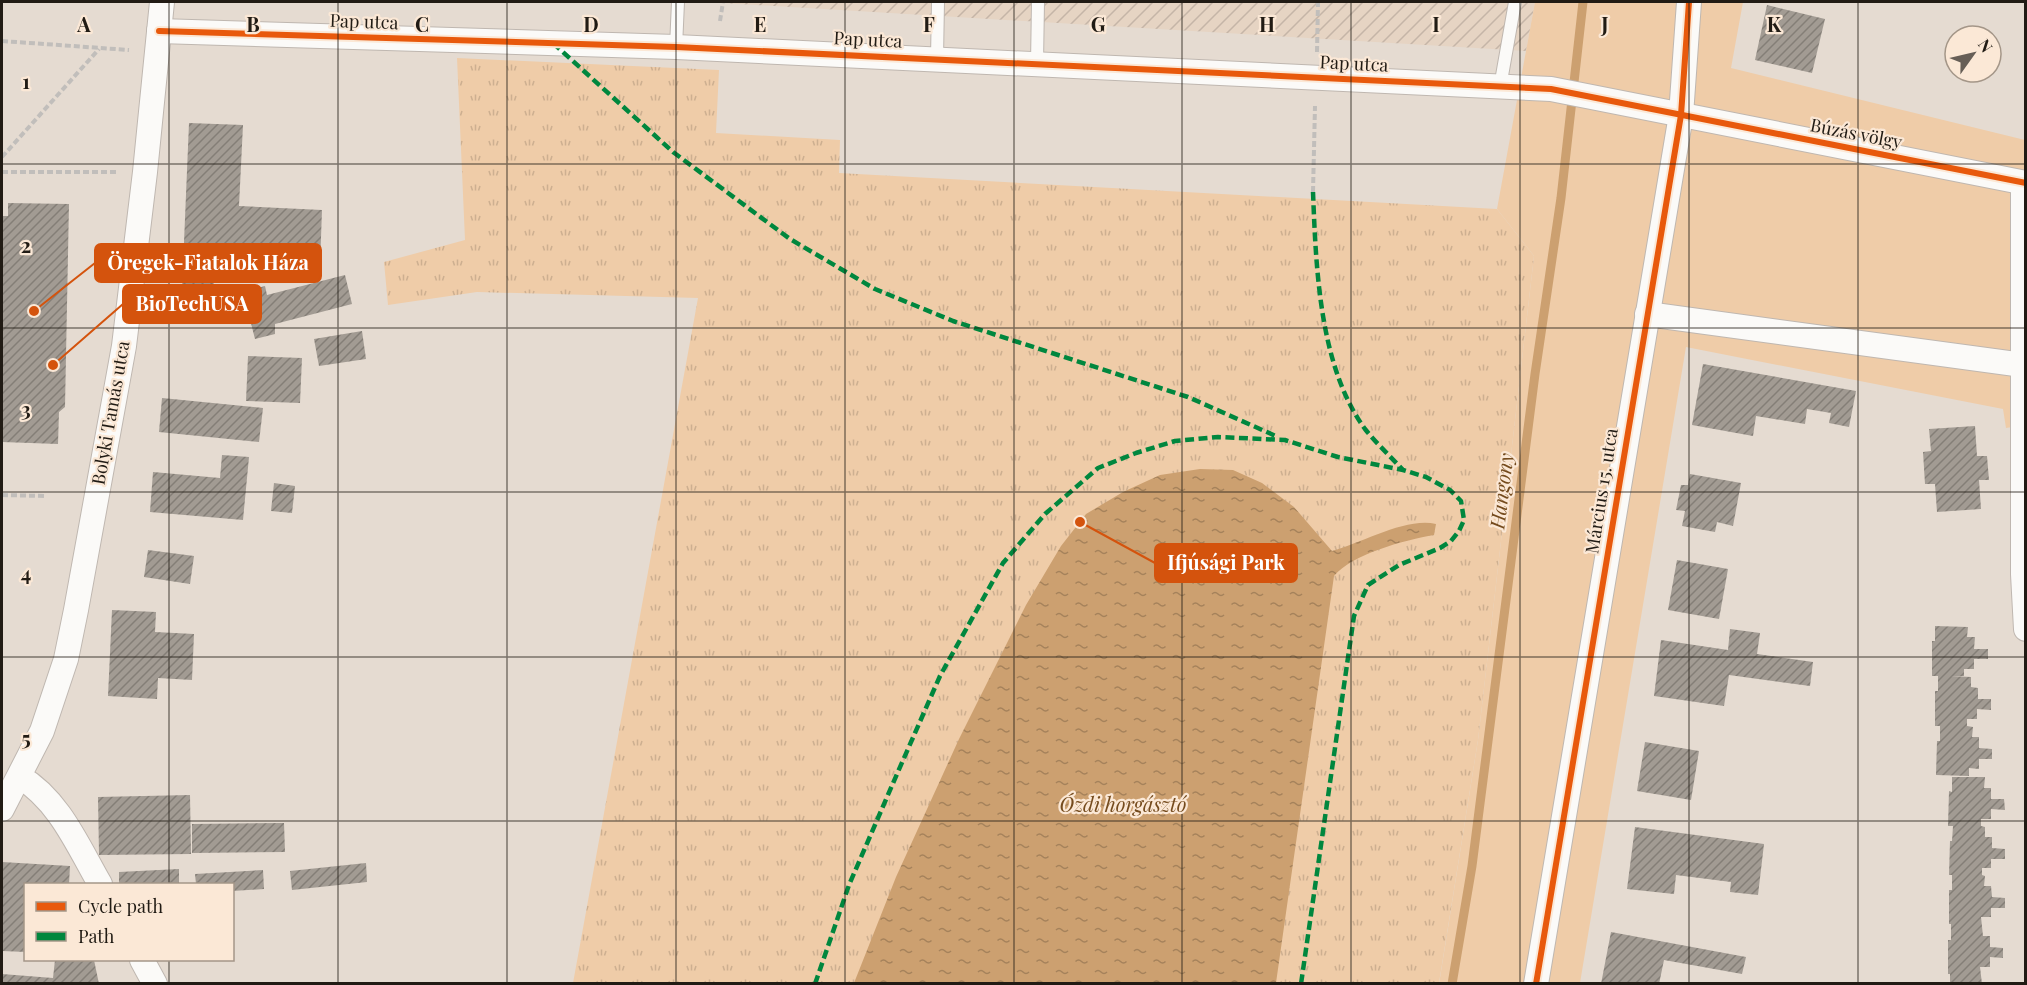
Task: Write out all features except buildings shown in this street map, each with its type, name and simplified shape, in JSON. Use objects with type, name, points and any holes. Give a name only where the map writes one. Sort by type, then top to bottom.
[{"type":"street","name":"Bolyki Tamás utca","points":[[2,809],[42,731],[66,659],[124,346],[162,2]]},
{"type":"street","name":"Március 15. utca","points":[[1536,984],[1681,115],[1689,2]]},
{"type":"street","name":"Pap utca","points":[[158,42],[676,47],[937,58],[1551,89],[1681,115]]},
{"type":"street","name":"Búzás völgy","points":[[1681,115],[2024,183]]},
{"type":"street","points":[[2024,183],[2023,574],[2025,629]]},
{"type":"street","points":[[1647,314],[2024,365]]},
{"type":"street","points":[[20,777],[34,786],[56,811],[99,883]]},
{"type":"street","points":[[143,961],[155,984]]},
{"type":"lane","points":[[676,47],[678,2]]},
{"type":"lane","points":[[937,58],[938,2]]},
{"type":"lane","points":[[1036,63],[1038,2]]},
{"type":"lane","points":[[1500,87],[1515,2]]},
{"type":"path","points":[[720,25],[723,2]]},
{"type":"path","points":[[1317,61],[1318,2]]},
{"type":"path","points":[[2,41],[99,48],[158,42]]},
{"type":"path","points":[[2,157],[99,48]]},
{"type":"path","points":[[1313,192],[1316,106]]},
{"type":"path","points":[[2,172],[145,172]]},
{"type":"path","points":[[2,495],[45,496]]},
{"type":"shaded area","points":[[706,2],[1535,2],[1526,51]]},
{"type":"green space","points":[[1535,2],[1743,2],[1731,68],[2025,140],[2025,425],[2006,428],[2003,409],[1686,347],[1580,983],[1439,984],[1478,740],[1534,256],[1497,209]]},
{"type":"green space","points":[[457,58],[719,70],[716,133],[840,140],[839,173],[1497,209],[1534,256],[1478,740],[1439,983],[573,983],[698,298],[477,292],[388,305],[384,262],[465,240]]},
{"type":"water","name":"Ózdi horgásztó","points":[[1200,469],[1233,470],[1262,483],[1294,507],[1332,551],[1398,527],[1411,524],[1436,524],[1434,535],[1380,549],[1353,561],[1334,576],[1276,983],[854,983],[896,877],[959,739],[1026,605],[1061,546],[1086,514],[1123,492],[1160,475]]},
{"type":"waterway","name":"Hangony","points":[[1452,984],[1472,866],[1535,374],[1561,198],[1583,2]]},
{"type":"marked path","points":[[553,43],[673,152],[790,239],[875,289],[953,321],[1188,397],[1278,437]]},
{"type":"marked path","points":[[1313,192],[1316,252],[1323,315],[1338,376],[1350,404],[1365,429],[1403,470]]},
{"type":"marked path","points":[[815,984],[849,885],[940,676],[1003,563],[1045,514],[1098,468],[1175,441],[1218,437],[1285,440],[1338,457],[1426,477],[1450,490],[1461,501],[1464,520],[1451,541],[1399,565],[1368,585],[1354,616],[1301,984]]},
{"type":"cycle path","points":[[1536,984],[1681,115],[1689,2]]},
{"type":"cycle path","points":[[159,31],[676,47],[1551,89],[2026,183]]},
{"type":"place","name":"Öregek-Fiatalok Háza","points":[[34,311]]},
{"type":"place","name":"BioTechUSA","points":[[53,365]]},
{"type":"place","name":"Ifjúsági Park","points":[[1080,522]]}]
